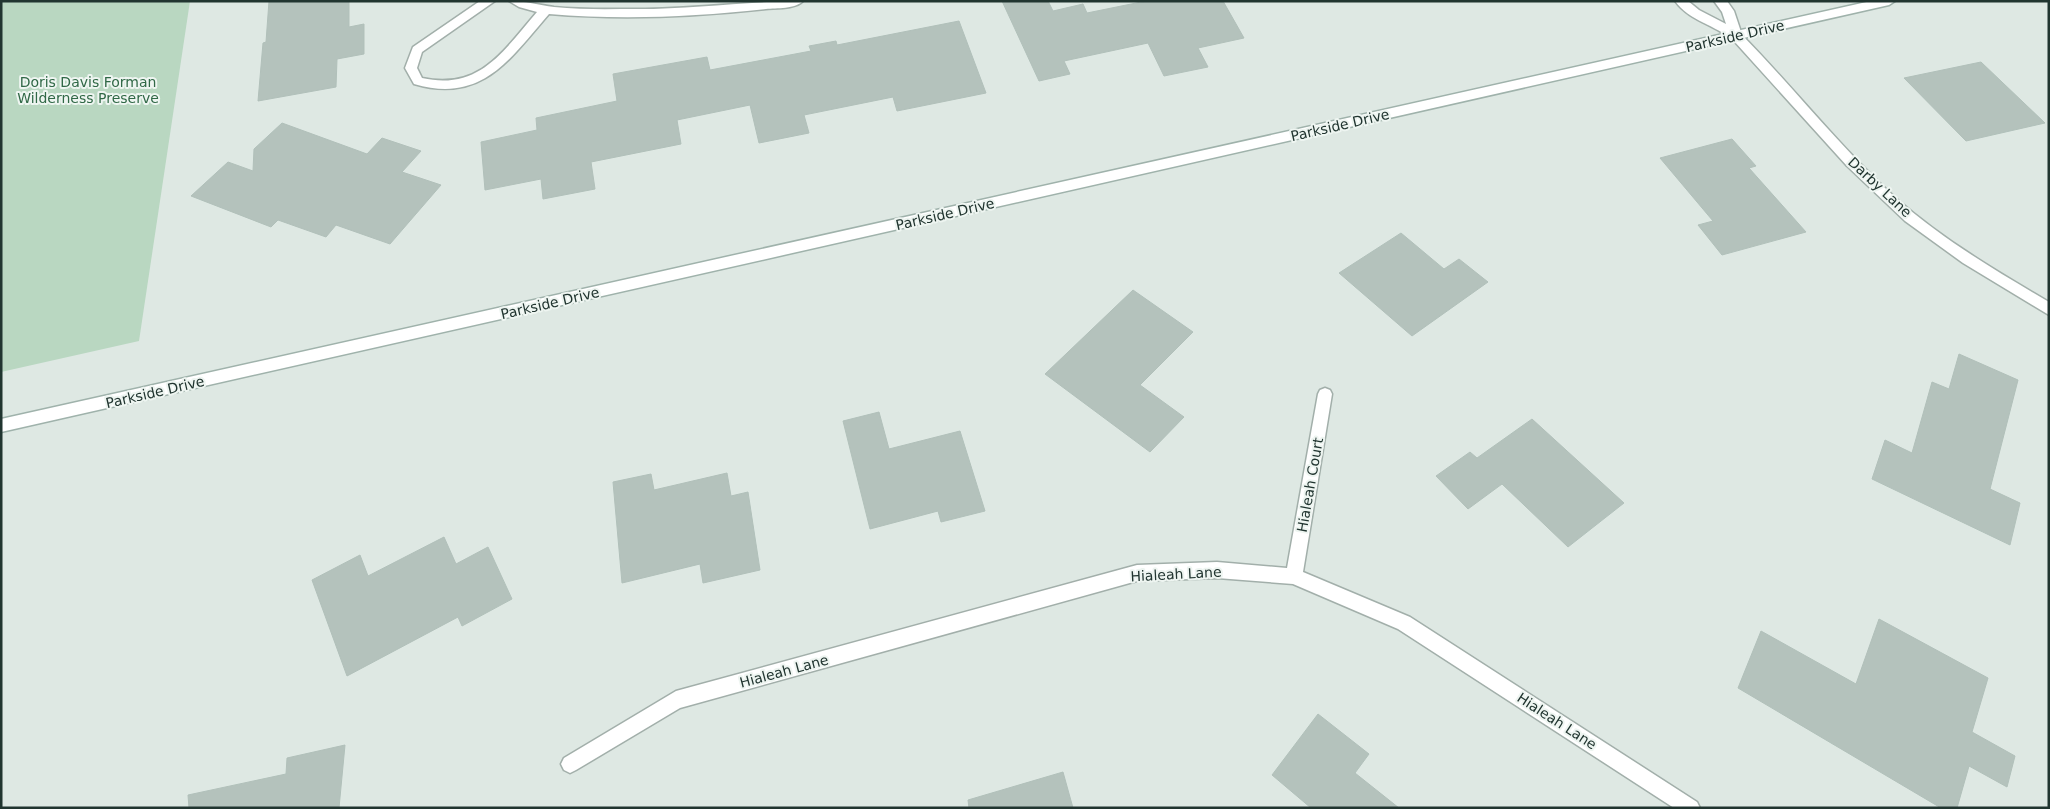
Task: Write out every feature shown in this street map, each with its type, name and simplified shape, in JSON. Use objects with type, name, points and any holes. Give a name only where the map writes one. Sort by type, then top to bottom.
[{"type":"street","points":[[489,1],[417,50],[411,68],[418,81],[436,85],[457,86],[481,77],[498,63],[547,9]]},
{"type":"street","points":[[519,3],[547,9],[633,14],[719,10],[797,1]]},
{"type":"street","points":[[1681,1],[1690,11],[1736,36]]},
{"type":"street","points":[[1720,1],[1728,11],[1736,36]]},
{"type":"street","name":"Parkside Drive","points":[[1,426],[1889,1]]},
{"type":"street","name":"Darby Lane","points":[[1736,36],[1849,159],[1893,202],[1942,242],[1996,278],[2049,309]]},
{"type":"street","name":"Hialeah Court","points":[[1294,576],[1325,394]]},
{"type":"street","name":"Hialeah Lane","points":[[570,764],[676,700],[1137,573],[1217,570],[1294,576],[1404,624],[1691,808]]},
{"type":"green space","name":"Doris Davis Forman Wilderness Preserve","points":[[1,1],[190,1],[139,341],[1,372]]},
{"type":"building","points":[[269,1],[349,1],[349,27],[364,24],[364,54],[337,59],[336,87],[258,101],[263,43],[266,42]]},
{"type":"building","points":[[1002,1],[1048,1],[1053,11],[1083,4],[1087,13],[1146,1],[1223,1],[1244,38],[1198,48],[1208,67],[1164,76],[1148,43],[1064,61],[1070,74],[1039,81]]},
{"type":"building","points":[[959,21],[986,93],[897,111],[893,97],[804,115],[809,133],[759,143],[750,105],[677,120],[681,144],[591,162],[595,189],[543,199],[541,179],[485,190],[481,142],[537,130],[536,118],[617,101],[613,74],[707,57],[710,70],[811,51],[809,46],[836,41],[837,45]]},
{"type":"building","points":[[1981,62],[2045,123],[1966,141],[1904,78]]},
{"type":"building","points":[[282,123],[367,154],[382,138],[421,151],[402,172],[441,185],[390,244],[336,225],[326,237],[278,220],[271,227],[191,196],[228,162],[253,171],[254,149]]},
{"type":"building","points":[[1732,139],[1756,166],[1749,168],[1806,232],[1722,255],[1698,225],[1713,221],[1660,158]]},
{"type":"building","points":[[1401,233],[1444,269],[1459,259],[1488,282],[1412,336],[1339,273]]},
{"type":"building","points":[[1133,290],[1193,332],[1140,385],[1184,417],[1150,452],[1045,374]]},
{"type":"building","points":[[1959,354],[2018,380],[1990,489],[2020,503],[2010,545],[1872,479],[1885,440],[1912,453],[1932,382],[1949,389]]},
{"type":"building","points":[[879,412],[889,449],[960,431],[985,511],[941,522],[938,511],[870,529],[843,421]]},
{"type":"building","points":[[1532,419],[1624,503],[1568,547],[1502,484],[1468,509],[1436,476],[1470,452],[1477,458]]},
{"type":"building","points":[[727,473],[731,496],[748,492],[760,570],[703,583],[700,564],[622,583],[613,482],[651,474],[654,490]]},
{"type":"building","points":[[444,537],[456,564],[488,547],[512,599],[462,626],[458,617],[347,676],[312,580],[360,555],[368,576]]},
{"type":"building","points":[[1879,619],[1988,678],[1972,732],[2015,756],[2007,787],[1969,766],[1957,808],[1941,808],[1738,688],[1761,631],[1856,684]]},
{"type":"building","points":[[1318,714],[1369,754],[1355,773],[1399,808],[1311,808],[1272,775]]},
{"type":"building","points":[[345,745],[339,808],[189,808],[188,795],[286,774],[287,758]]},
{"type":"building","points":[[1063,772],[1073,808],[969,808],[968,800]]}]
